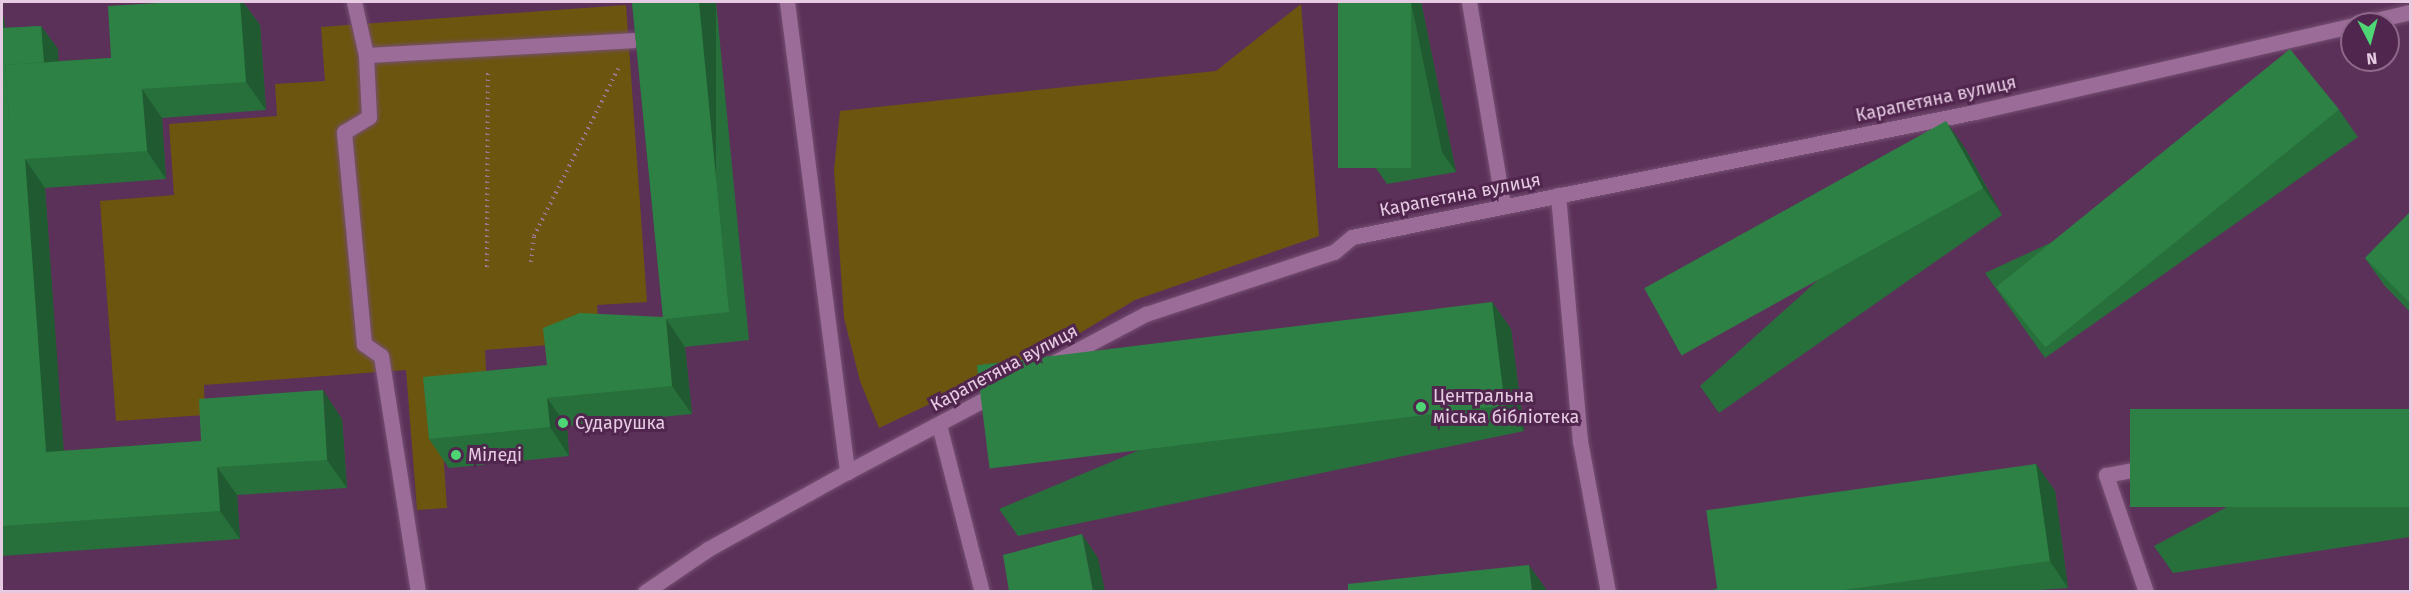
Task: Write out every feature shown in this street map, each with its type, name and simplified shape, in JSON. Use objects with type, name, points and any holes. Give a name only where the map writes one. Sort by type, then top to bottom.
[{"type":"street","points":[[354,2],[366,55],[369,117],[344,132],[364,344],[381,356],[418,591]]},
{"type":"street","points":[[787,2],[847,472]]},
{"type":"street","points":[[1469,2],[1503,206]]},
{"type":"street","name":"Карапетяна вулиця","points":[[645,591],[708,549],[847,472],[1146,314],[1334,252],[1352,237],[1975,112],[2340,29]]},
{"type":"street","points":[[366,55],[633,40]]},
{"type":"street","points":[[1558,195],[1580,441],[1608,591]]},
{"type":"street","points":[[939,425],[982,591]]},
{"type":"street","points":[[2146,591],[2106,475],[2164,464]]},
{"type":"path","points":[[531,262],[534,236],[633,40]]},
{"type":"path","points":[[487,267],[488,48]]},
{"type":"shaded area","points":[[1301,4],[1319,236],[1135,300],[1080,333],[879,428],[860,381],[844,318],[834,170],[840,111],[1216,71]]},
{"type":"shaded area","points":[[626,5],[647,302],[597,305],[600,341],[485,350],[487,389],[439,392],[447,508],[417,510],[406,370],[204,385],[205,415],[116,421],[100,201],[174,195],[169,124],[277,116],[275,84],[325,81],[321,27]]},
{"type":"building","points":[[175,2],[240,2],[246,82],[142,89],[147,151],[25,159],[46,452],[201,441],[199,399],[323,390],[327,460],[217,467],[220,511],[2,526],[2,117],[9,117],[5,65],[111,58],[108,6]]},
{"type":"building","points":[[632,2],[699,2],[729,312],[666,319],[672,386],[547,398],[550,427],[429,439],[423,377],[547,365],[543,328],[580,313],[663,317]]},
{"type":"building","points":[[1338,2],[1411,2],[1411,168],[1338,168]]},
{"type":"building","points":[[41,26],[44,62],[5,65],[9,117],[2,117],[2,28]]},
{"type":"building","points":[[2290,49],[2339,110],[2045,348],[1996,287]]},
{"type":"building","points":[[1946,121],[1983,188],[1682,356],[1644,288]]},
{"type":"building","points":[[2410,212],[2410,303],[2365,258]]},
{"type":"building","points":[[1492,302],[1505,405],[990,468],[977,365]]},
{"type":"building","points":[[2130,409],[2410,409],[2410,507],[2130,507]]},
{"type":"building","points":[[2036,464],[2050,561],[1829,592],[1718,592],[1706,510]]},
{"type":"building","points":[[1082,534],[1093,591],[1009,591],[1003,555]]},
{"type":"building","points":[[1529,565],[1532,591],[1348,591],[1348,584]]},
{"type":"place","name":"Центральна міська бібліотека","points":[[1421,407]]},
{"type":"place","name":"Сударушка","points":[[563,423]]},
{"type":"place","name":"Міледі","points":[[456,455]]}]
